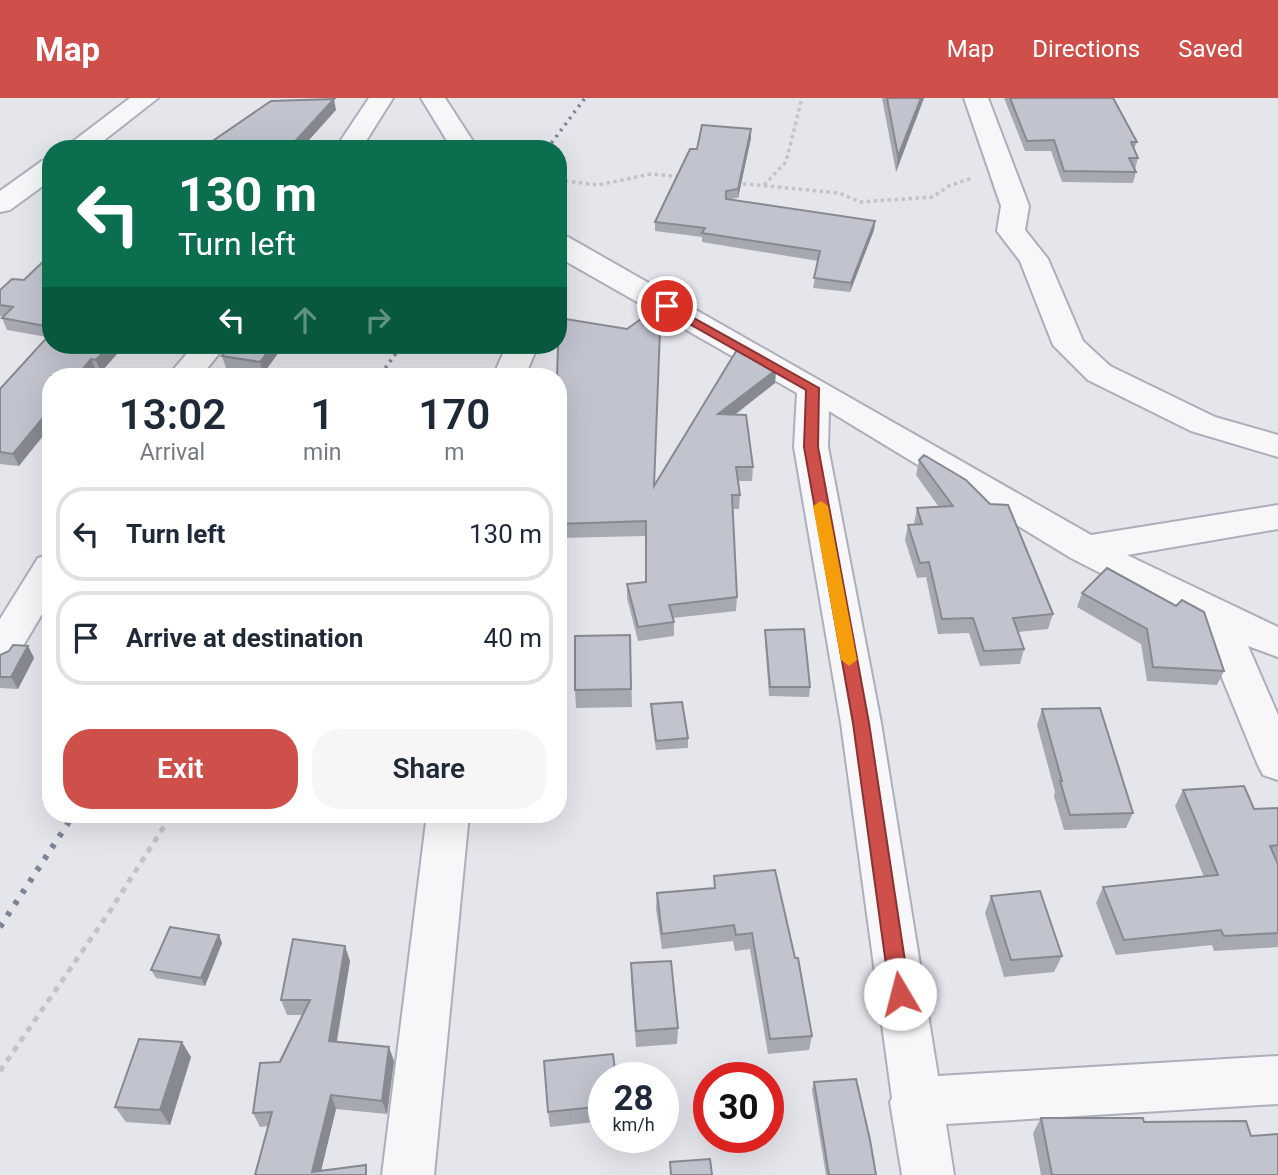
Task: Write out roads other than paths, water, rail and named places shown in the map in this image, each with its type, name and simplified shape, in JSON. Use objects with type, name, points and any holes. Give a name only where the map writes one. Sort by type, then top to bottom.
[{"type":"street","points":[[88,140],[146,98]]},
{"type":"street","points":[[354,140],[381,98]]},
{"type":"street","points":[[433,98],[459,140]]},
{"type":"street","points":[[976,98],[1015,206],[1011,231],[1034,259],[1069,345],[1100,373],[1203,424],[1278,446]]},
{"type":"street","points":[[0,204],[42,174]]},
{"type":"street","points":[[567,258],[813,388],[1084,549],[1216,617],[1278,643]]},
{"type":"street","points":[[191,368],[202,354]]},
{"type":"street","points":[[813,388],[811,447],[861,723],[915,1102],[928,1175]]},
{"type":"street","points":[[1084,549],[1278,517]]},
{"type":"street","points":[[0,651],[42,582]]},
{"type":"street","points":[[1216,617],[1278,762]]},
{"type":"street","points":[[408,1175],[447,823]]},
{"type":"street","points":[[915,1102],[1278,1080]]},
{"type":"railway","points":[[554,140],[585,98]]},
{"type":"railway","points":[[385,368],[395,354]]},
{"type":"railway","points":[[0,927],[68,823]]}]
